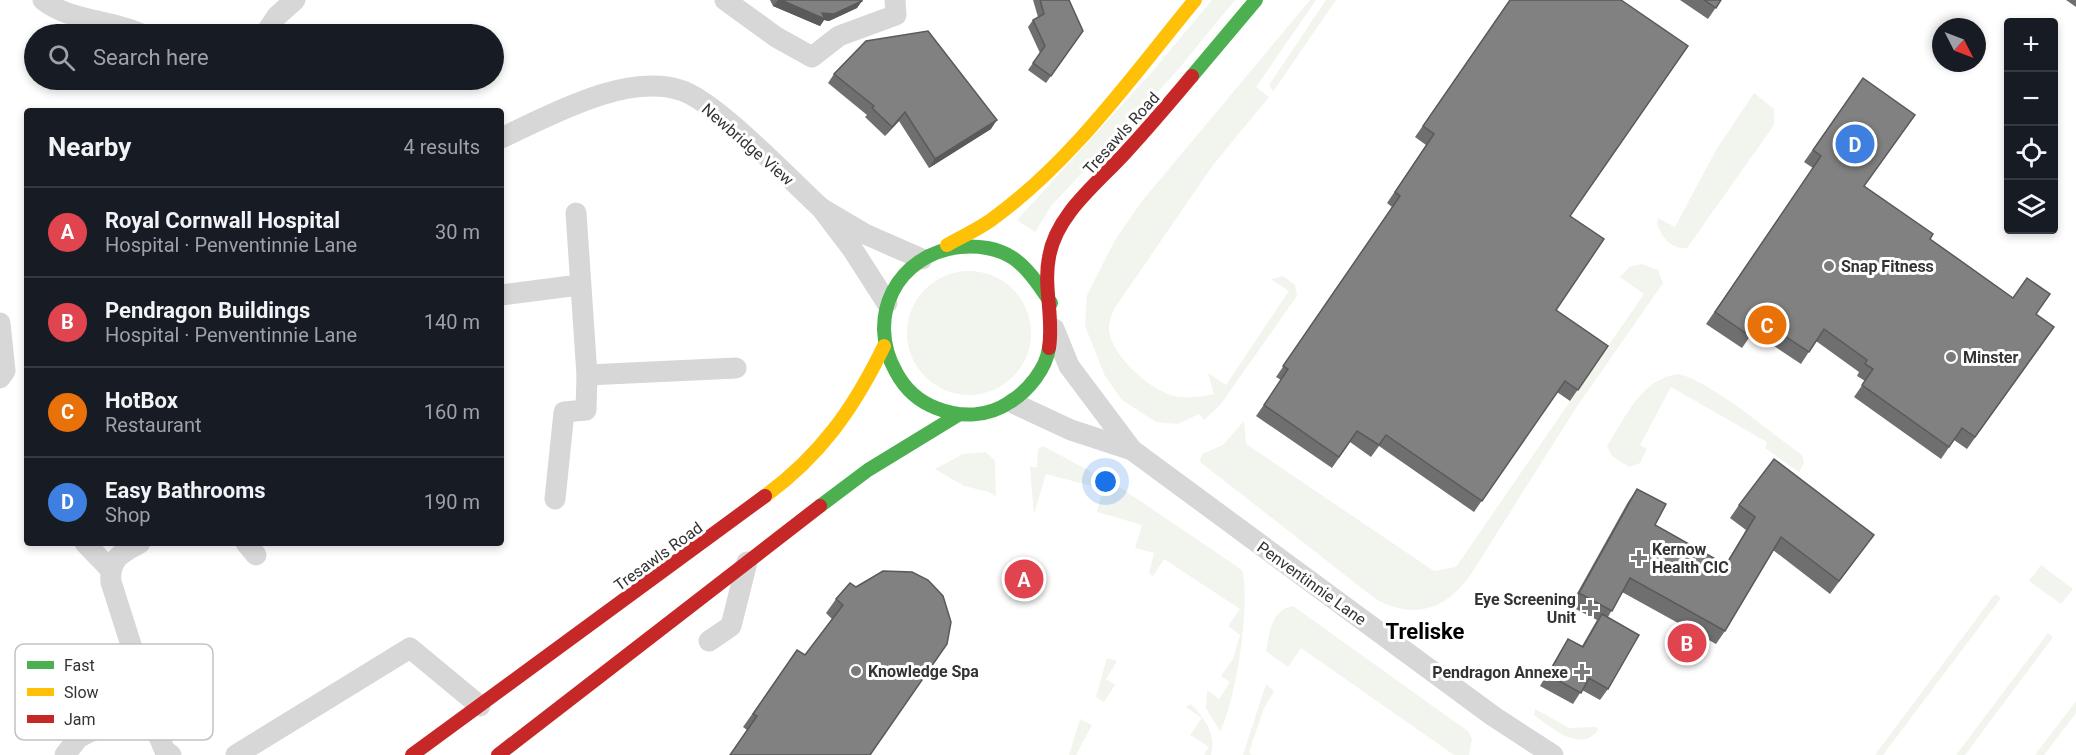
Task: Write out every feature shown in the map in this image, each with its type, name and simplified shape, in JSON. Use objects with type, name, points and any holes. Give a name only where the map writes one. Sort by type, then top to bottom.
[{"type":"highway","name":"Tresawls Road","points":[[926,257],[990,221],[1025,194],[1102,113],[1195,0]]},
{"type":"highway","name":"Tresawls Road","points":[[1051,303],[1048,263],[1054,239],[1061,227],[1256,0]]},
{"type":"highway","points":[[957,246],[985,247],[1011,257],[1033,275],[1051,303],[1053,326],[1050,353],[1037,380],[1013,403],[977,415],[958,415],[932,408],[912,397],[893,371],[884,346],[882,332],[887,303],[897,283],[911,266],[926,257],[957,246]]},
{"type":"highway","name":"Tresawls Road","points":[[412,755],[797,472],[834,430],[863,390],[884,346]]},
{"type":"highway","points":[[498,755],[868,470],[958,415]]},
{"type":"street","points":[[43,0],[51,6],[105,24]]},
{"type":"street","points":[[272,24],[295,0]]},
{"type":"street","points":[[725,0],[776,37],[812,57],[839,36],[896,15],[895,0]]},
{"type":"street","name":"Newbridge View","points":[[504,137],[601,95],[644,86],[681,90],[716,112],[821,208],[853,250],[887,303]]},
{"type":"street","name":"Newbridge View","points":[[821,208],[865,234],[926,257]]},
{"type":"street","points":[[555,499],[564,412],[586,410],[576,213]]},
{"type":"street","points":[[504,295],[579,285]]},
{"type":"street","points":[[0,323],[5,371],[0,378]]},
{"type":"street","name":"Penventinnie Lane","points":[[1053,326],[1069,366],[1131,450],[1493,716],[1553,755]]},
{"type":"street","points":[[586,375],[736,368]]},
{"type":"street","name":"Penventinnie Lane","points":[[1013,403],[1071,430],[1131,450]]},
{"type":"street","points":[[88,546],[110,569],[114,595],[130,644]]},
{"type":"street","points":[[110,569],[117,555],[134,546]]},
{"type":"street","points":[[709,641],[731,626],[747,562]]},
{"type":"street","points":[[236,755],[410,648],[480,706]]},
{"type":"street","points":[[65,755],[76,740]]},
{"type":"street","points":[[160,740],[165,751],[171,755]]},
{"type":"shaded area","points":[[1212,0],[1235,0],[1176,72],[1051,206],[1035,232],[1017,220],[1152,72]]},
{"type":"shaded area","points":[[1310,0],[1316,0],[1256,87],[1269,97],[1213,165],[1114,309],[1109,331],[1123,360],[1140,377],[1159,390],[1179,397],[1214,394],[1208,373],[1226,385],[1289,291],[1271,279],[1283,276],[1295,285],[1297,296],[1220,405],[1204,420],[1199,414],[1178,424],[1156,422],[1122,400],[1105,376],[1085,326],[1087,295],[1115,240],[1142,201]]},
{"type":"shaded area","points":[[1326,0],[1336,0],[1273,91],[1269,85]]},
{"type":"shaded area","points":[[1754,93],[1774,109],[1774,125],[1687,248],[1672,245],[1659,229],[1658,218],[1675,227],[1715,152]]},
{"type":"shaded area","points":[[1642,264],[1658,270],[1663,283],[1576,408],[1471,574],[1451,596],[1430,608],[1405,609],[1377,600],[1200,462],[1202,454],[1223,445],[1244,421],[1246,444],[1434,571],[1456,567],[1644,294],[1620,277],[1629,267]]},
{"type":"shaded area","points":[[969,271],[993,276],[1013,289],[1026,309],[1031,333],[1026,357],[1013,377],[993,390],[969,395],[945,390],[925,377],[912,357],[907,333],[912,309],[925,289],[945,276]]},
{"type":"shaded area","points":[[1679,374],[1693,379],[1725,398],[1802,455],[1804,463],[1799,472],[1765,448],[1767,442],[1671,387],[1640,445],[1647,449],[1640,463],[1629,467],[1612,456],[1607,446],[1636,401],[1654,383]]},
{"type":"shaded area","points":[[1043,446],[1121,488],[1242,570],[1245,604],[1240,651],[1231,698],[1220,731],[1206,708],[1207,690],[1219,699],[1230,682],[1221,676],[1233,659],[1240,635],[1228,626],[1240,609],[1164,559],[1153,576],[1149,573],[1154,553],[1135,548],[1142,525],[1097,512],[1103,489],[1046,474],[1034,514],[1030,467],[1037,467],[1038,449]]},
{"type":"shaded area","points":[[986,452],[995,461],[996,497],[989,492],[964,486],[935,469],[963,454]]},
{"type":"shaded area","points":[[2041,565],[2073,589],[2061,604],[2029,581]]},
{"type":"shaded area","points":[[1995,594],[2001,598],[1883,755],[1875,755]]},
{"type":"shaded area","points":[[1293,606],[1469,732],[1472,739],[1469,755],[1454,755],[1301,648],[1288,667],[1266,651],[1270,629],[1276,617],[1286,608]]},
{"type":"shaded area","points":[[2048,633],[2053,637],[1965,755],[1956,755]]},
{"type":"shaded area","points":[[1107,658],[1117,661],[1106,679],[1115,685],[1104,702],[1096,697]]},
{"type":"shaded area","points":[[1266,684],[1274,691],[1264,708],[1249,752],[1252,755],[1243,755]]},
{"type":"shaded area","points":[[2076,701],[2076,713],[2044,755],[2035,755]]},
{"type":"shaded area","points":[[1191,704],[1205,721],[1211,733],[1211,755],[1204,755],[1209,747],[1190,735],[1202,718],[1186,707]]},
{"type":"shaded area","points":[[1535,709],[1569,728],[1597,727],[1598,730],[1591,737],[1574,739],[1557,731],[1534,715]]},
{"type":"shaded area","points":[[1080,719],[1092,725],[1076,755],[1069,755]]},
{"type":"building","points":[[781,0],[862,1],[834,14],[822,13],[825,19]]},
{"type":"building","points":[[1040,0],[1069,0],[1083,31],[1051,76],[1033,63],[1045,46],[1033,20],[1044,14]]},
{"type":"building","points":[[1510,0],[1621,0],[1688,46],[1570,216],[1604,239],[1556,310],[1608,346],[1578,390],[1565,381],[1482,501],[1386,435],[1379,445],[1357,431],[1339,457],[1264,405],[1288,369],[1283,366],[1400,196],[1395,192],[1434,134],[1423,126]]},
{"type":"building","points":[[1704,0],[1721,0],[1716,8]]},
{"type":"building","points":[[928,31],[997,120],[935,159],[905,112],[892,127],[872,108],[874,106],[834,74],[866,41]]},
{"type":"building","points":[[1863,78],[1915,115],[1864,186],[1933,234],[1930,239],[2013,298],[2027,278],[2050,294],[2036,314],[2054,327],[1975,437],[1962,428],[1949,447],[1862,385],[1873,369],[1865,364],[1867,360],[1824,329],[1809,352],[1761,320],[1750,336],[1715,312],[1821,156],[1813,150]]},
{"type":"building","points":[[1774,459],[1874,535],[1839,581],[1781,537],[1725,631],[1630,578],[1612,611],[1579,593],[1637,489],[1666,504],[1655,525],[1726,565],[1755,517],[1739,505]]},
{"type":"building","name":"Knowledge Spa","points":[[883,571],[912,572],[928,580],[943,596],[951,622],[947,644],[870,755],[730,755],[757,716],[753,714],[797,650],[805,655],[843,605],[836,599],[850,583],[856,587]]},
{"type":"building","name":"Pendragon Annexe","points":[[1602,614],[1639,635],[1608,689],[1589,678],[1581,693],[1548,675],[1568,639],[1583,647]]},
{"type":"traffic: fast","points":[[1192,76],[1256,0]]},
{"type":"traffic: fast","points":[[1049,348],[1040,371],[1017,397],[993,411],[974,414],[955,413],[929,405],[908,389],[896,372],[887,351],[884,330],[886,310],[893,292],[904,275],[919,262],[938,252],[960,247],[987,248],[1013,258],[1029,273],[1051,303]]},
{"type":"traffic: fast","points":[[820,506],[868,470],[958,415]]},
{"type":"traffic: slow","points":[[947,245],[991,220],[1048,172],[1100,117],[1195,0]]},
{"type":"traffic: slow","points":[[765,496],[803,464],[834,429],[861,390],[884,346]]},
{"type":"traffic: jam","points":[[1049,348],[1047,268],[1053,241],[1060,227],[1080,200],[1135,143],[1192,76]]},
{"type":"traffic: jam","points":[[412,755],[765,496]]},
{"type":"traffic: jam","points":[[498,755],[820,506]]},
{"type":"place","name":"Easy Bathrooms","points":[[1855,144]]},
{"type":"place","name":"Snap Fitness","points":[[1829,266]]},
{"type":"place","name":"HotBox","points":[[1767,325]]},
{"type":"place","name":"Minster","points":[[1951,357]]},
{"type":"place","name":"Kernow Health CIC","points":[[1639,558]]},
{"type":"place","name":"Royal Cornwall Hospital","points":[[1024,579]]},
{"type":"place","name":"Eye Screening Unit","points":[[1590,608]]},
{"type":"place","name":"Pendragon Buildings","points":[[1687,643]]},
{"type":"place","name":"Knowledge Spa","points":[[856,671]]},
{"type":"place","name":"Pendragon Annexe","points":[[1582,672]]},
{"type":"district","name":"Treliske","points":[[1425,631]]}]
